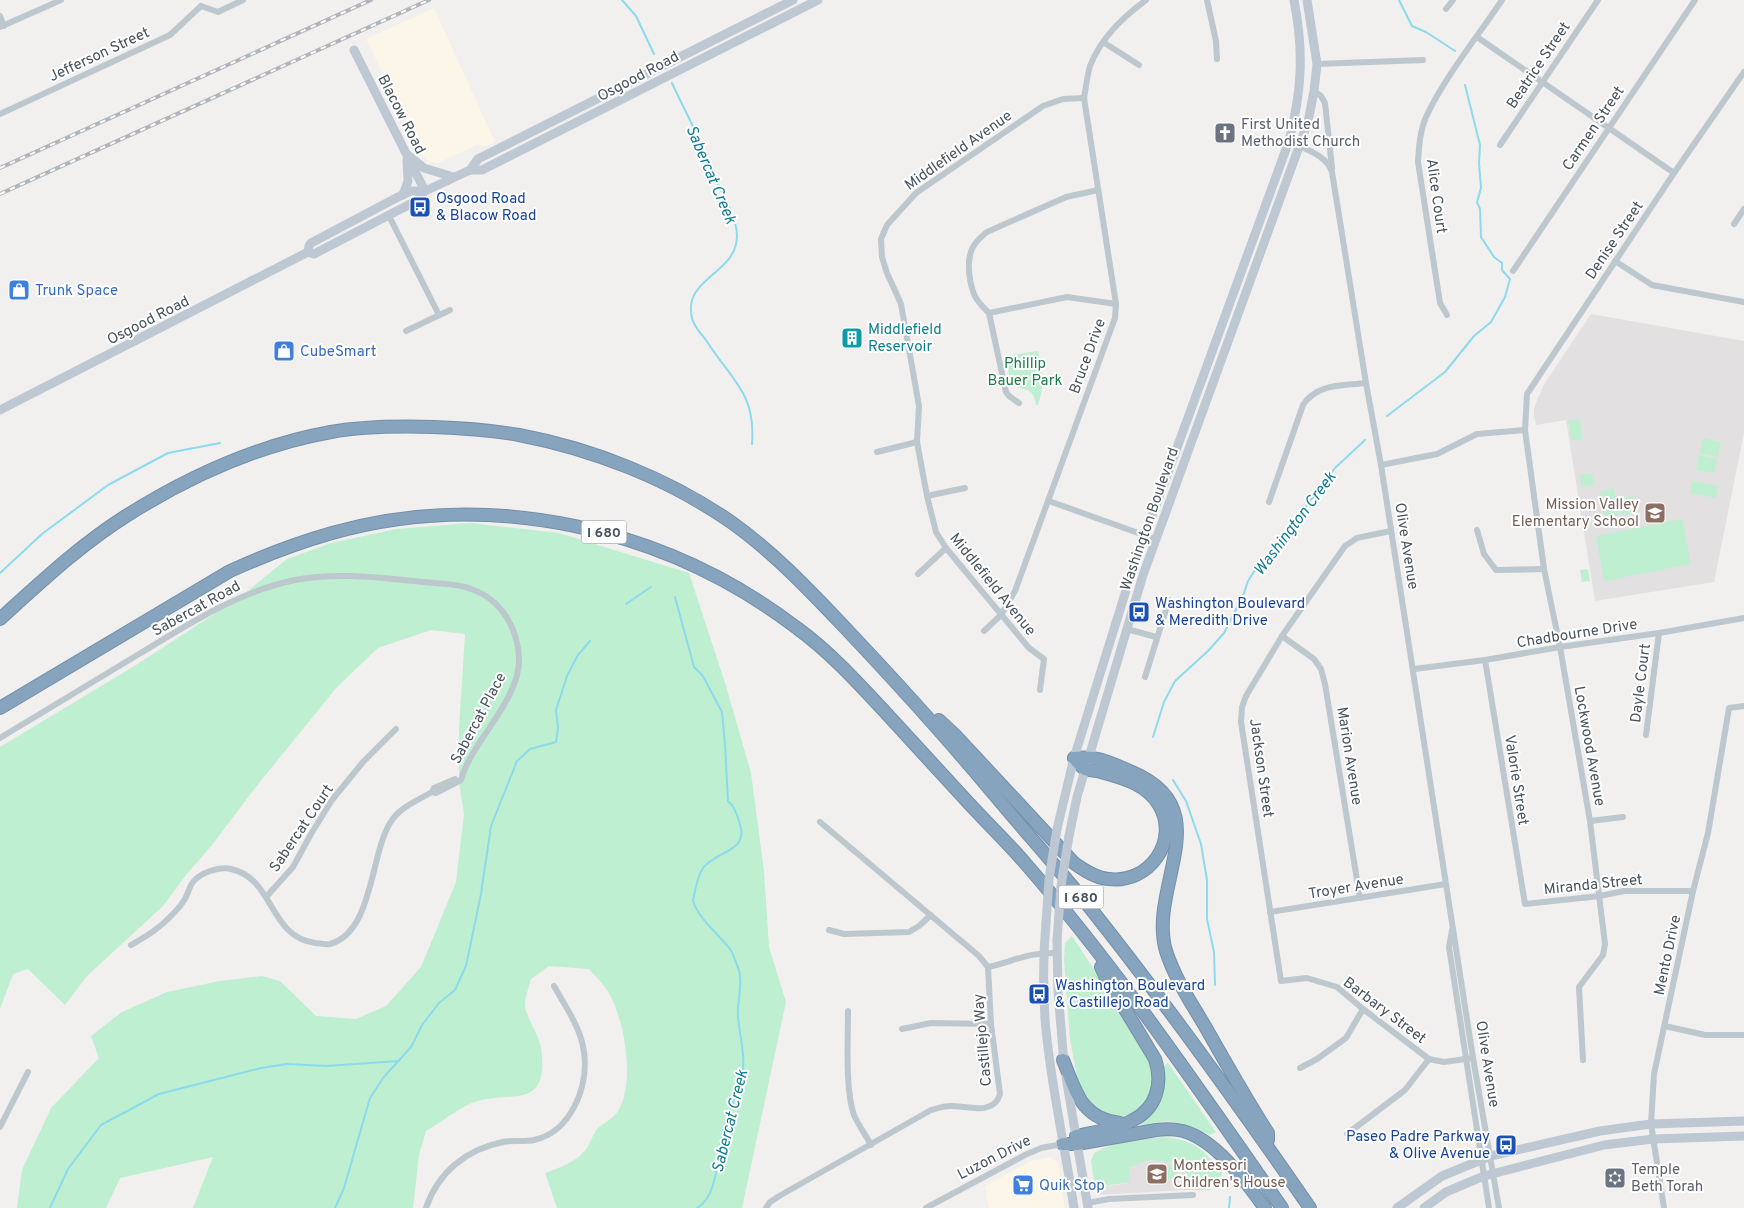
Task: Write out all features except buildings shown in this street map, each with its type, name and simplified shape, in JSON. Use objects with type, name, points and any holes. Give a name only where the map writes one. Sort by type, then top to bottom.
[{"type":"highway","name":"I 680","points":[[0,619],[66,560],[95,537],[157,498],[226,463],[262,450],[331,432],[382,426],[470,429],[516,434],[563,444],[648,476],[690,496],[732,523],[776,558],[876,661],[967,762],[1084,902],[1150,987],[1310,1208]]},
{"type":"highway","name":"I 680","points":[[0,708],[230,571],[265,555],[335,532],[370,524],[438,516],[506,516],[572,525],[649,546],[689,562],[765,604],[832,657],[861,686],[1024,862],[1093,946],[1172,1051],[1282,1208]]},
{"type":"highway","points":[[876,661],[955,734],[1074,863],[1091,874],[1108,879],[1120,880],[1138,875],[1154,862],[1164,843],[1166,831],[1159,805],[1139,785],[1101,772],[1087,763],[1074,758]]},
{"type":"highway","points":[[1087,763],[1110,762],[1143,776],[1164,792],[1171,804],[1176,822],[1177,842],[1165,903],[1164,933],[1166,949],[1178,980],[1268,1133],[1268,1148]]},
{"type":"highway","points":[[1064,1144],[1132,1121],[1142,1115],[1157,1094],[1159,1082],[1158,1070],[1148,1047],[1105,976],[1093,946]]},
{"type":"highway","points":[[1063,1060],[1080,1100],[1087,1110],[1094,1116],[1110,1122],[1132,1121]]},
{"type":"highway","points":[[1077,1140],[1156,1130],[1183,1131],[1215,1150],[1249,1186],[1265,1208]]},
{"type":"main road","name":"Osgood Road","points":[[470,170],[478,159],[793,0]]},
{"type":"main road","name":"Osgood Road","points":[[0,410],[308,252],[314,254],[416,201],[425,191],[470,170],[482,170],[818,0]]},
{"type":"main road","name":"Washington Boulevard","points":[[1074,1208],[1046,1024],[1043,988],[1049,879],[1057,829],[1074,758],[1145,535],[1289,141],[1298,97],[1301,68],[1300,35],[1294,0]]},
{"type":"main road","name":"Washington Boulevard","points":[[1087,1206],[1063,1060],[1057,953],[1061,886],[1069,836],[1087,763],[1155,539],[1308,122],[1317,64],[1307,0]]},
{"type":"main road","points":[[713,41],[714,51]]},
{"type":"main road","name":"Blacow Road","points":[[354,50],[425,191]]},
{"type":"main road","points":[[664,66],[669,75]]},
{"type":"main road","points":[[546,138],[548,132],[571,118],[572,112]]},
{"type":"main road","points":[[407,155],[424,168],[453,178]]},
{"type":"main road","points":[[403,195],[408,174],[407,155]]},
{"type":"main road","name":"Osgood Road","points":[[308,252],[311,243],[403,195],[411,191],[425,191]]},
{"type":"main road","points":[[1397,1208],[1442,1176],[1491,1156],[1600,1131],[1651,1124],[1744,1121]]},
{"type":"main road","points":[[1424,1208],[1446,1192],[1494,1172],[1604,1144],[1653,1139],[1744,1136]]},
{"type":"street","points":[[0,16],[2,27],[61,0]]},
{"type":"street","points":[[202,3],[218,12],[243,0]]},
{"type":"street","name":"Bruce Drive","points":[[984,631],[1001,615],[1015,591],[1114,318],[1116,304],[1084,98],[1090,68],[1103,42],[1124,17],[1146,0]]},
{"type":"street","points":[[1207,0],[1218,59]]},
{"type":"street","points":[[1446,9],[1453,0]]},
{"type":"street","name":"Alice Court","points":[[1447,315],[1440,303],[1418,162],[1419,139],[1426,117],[1445,84],[1502,0]]},
{"type":"street","name":"Beatrice Street","points":[[1500,144],[1598,0]]},
{"type":"street","name":"Carmen Street","points":[[1513,271],[1694,0]]},
{"type":"street","name":"Jefferson Street","points":[[0,114],[170,34],[202,3]]},
{"type":"street","points":[[1476,37],[1674,173]]},
{"type":"street","points":[[1103,42],[1139,65]]},
{"type":"street","points":[[1317,64],[1423,60]]},
{"type":"street","name":"Denise Street","points":[[1525,430],[1527,394],[1674,173],[1744,72]]},
{"type":"street","name":"Olive Avenue","points":[[1314,91],[1323,98],[1325,103],[1332,172],[1414,669],[1473,1058],[1499,1208]]},
{"type":"street","name":"Middlefield Avenue","points":[[1040,690],[1044,659],[1029,648],[946,548],[936,532],[917,442],[920,406],[902,304],[882,257],[881,239],[887,225],[916,193],[1044,106],[1063,99],[1084,98]]},
{"type":"street","points":[[1289,141],[1324,159],[1331,166],[1332,172]]},
{"type":"street","points":[[1019,402],[1006,392],[989,313],[974,295],[969,269],[970,254],[973,246],[987,232],[1066,197],[1098,190]]},
{"type":"street","points":[[1734,224],[1744,210]]},
{"type":"street","points":[[388,214],[439,315]]},
{"type":"street","points":[[1615,261],[1652,284],[1744,302]]},
{"type":"street","points":[[989,313],[1067,297],[1116,304]]},
{"type":"street","points":[[406,331],[450,310]]},
{"type":"street","points":[[1269,502],[1303,405],[1309,396],[1321,388],[1366,383]]},
{"type":"street","points":[[1381,465],[1436,454],[1477,434],[1525,430]]},
{"type":"street","name":"Lockwood Avenue","points":[[1525,430],[1544,569],[1560,647],[1590,821],[1605,944],[1603,955],[1579,987],[1583,1060]]},
{"type":"street","points":[[877,452],[917,442]]},
{"type":"street","points":[[927,496],[965,488]]},
{"type":"street","points":[[1049,501],[1155,539]]},
{"type":"street","points":[[1477,530],[1484,554],[1496,570],[1544,569]]},
{"type":"street","name":"Jackson Street","points":[[1281,981],[1241,722],[1242,707],[1246,696],[1282,636],[1345,546],[1358,538],[1391,531]]},
{"type":"street","points":[[918,574],[946,548]]},
{"type":"street","name":"Sabercat Road","points":[[0,738],[205,614],[250,592],[297,580],[324,577],[374,578],[457,585]]},
{"type":"street","name":"Sabercat Place","points":[[131,945],[155,932],[175,912],[185,899],[193,881],[217,869],[229,868],[245,874],[267,896],[287,930],[294,936],[307,942],[329,945],[345,936],[360,918],[389,824],[401,809],[432,792],[434,788],[462,778],[516,679],[519,662],[518,646],[514,630],[507,616],[496,603],[484,594],[471,588],[457,585]]},
{"type":"street","points":[[1144,677],[1169,600]]},
{"type":"street","name":"Chadbourne Drive","points":[[1414,669],[1485,660],[1744,618]]},
{"type":"street","points":[[1127,628],[1156,637]]},
{"type":"street","name":"Dayle Court","points":[[1646,735],[1659,633]]},
{"type":"street","name":"Marion Avenue","points":[[1282,636],[1314,659],[1321,669],[1326,684],[1360,898]]},
{"type":"street","name":"Valorie Street","points":[[1485,660],[1525,904]]},
{"type":"street","name":"Mento Drive","points":[[1664,1208],[1651,1124],[1654,1074],[1693,890],[1708,833],[1729,708],[1744,706]]},
{"type":"street","name":"Sabercat Court","points":[[267,896],[292,867],[332,800],[363,762],[396,729]]},
{"type":"street","points":[[1590,821],[1623,818]]},
{"type":"street","points":[[820,822],[979,956],[988,968],[1022,956],[1044,952],[1057,953]]},
{"type":"street","name":"Troyer Avenue","points":[[1270,912],[1446,884]]},
{"type":"street","name":"Miranda Street","points":[[1525,904],[1600,896],[1624,891],[1693,890]]},
{"type":"street","points":[[828,930],[844,934],[909,932],[931,915]]},
{"type":"street","name":"Olive Avenue","points":[[1454,924],[1449,947],[1489,1208]]},
{"type":"street","name":"Castillejo Way","points":[[766,1208],[770,1202],[781,1195],[931,1110],[949,1106],[988,1108],[995,1104],[1000,1094],[991,1024],[988,968]]},
{"type":"street","name":"Barbary Street","points":[[1281,981],[1307,978],[1337,987],[1430,1059],[1444,1062],[1473,1058]]},
{"type":"street","points":[[426,1208],[440,1179],[461,1158],[484,1146],[505,1141],[534,1140],[553,1131],[564,1122],[577,1103],[584,1077],[584,1052],[579,1033],[554,986]]},
{"type":"street","points":[[1300,1068],[1317,1059],[1346,1038],[1363,1009]]},
{"type":"street","points":[[848,1011],[851,1103],[855,1116],[871,1145]]},
{"type":"street","points":[[902,1029],[931,1023],[991,1024]]},
{"type":"street","points":[[1664,1026],[1705,1035],[1744,1035]]},
{"type":"street","points":[[1347,1134],[1405,1090],[1430,1059]]},
{"type":"street","points":[[0,1127],[28,1072]]},
{"type":"street","name":"Luzon Drive","points":[[926,1208],[1024,1155],[1041,1148],[1064,1144]]},
{"type":"street","points":[[1087,1206],[1109,1199],[1193,1195]]},
{"type":"shaded area","points":[[434,8],[495,142],[487,146],[476,145],[438,163],[429,162],[424,157],[366,39]]},
{"type":"shaded area","name":"Mission Valley Elementary School","points":[[1591,314],[1744,341],[1744,433],[1714,582],[1595,601],[1566,420],[1536,425],[1534,417],[1534,408],[1543,386]]},
{"type":"shaded area","points":[[1050,1157],[1058,1163],[1065,1208],[989,1208],[985,1186],[1031,1161]]},
{"type":"shaded area","name":"Montessori Children's House","points":[[1148,1160],[1186,1164],[1186,1190],[1096,1195],[1095,1187],[1124,1184],[1129,1180],[1128,1167],[1137,1166],[1137,1164]]},
{"type":"green space","name":"Phillip Bauer Park","points":[[1038,351],[1042,384],[1038,405],[1036,405],[1032,393],[1010,382],[1006,356]]},
{"type":"green space","points":[[1579,419],[1583,439],[1572,441],[1568,421]]},
{"type":"green space","points":[[1703,438],[1721,442],[1718,457],[1700,453]]},
{"type":"green space","points":[[1699,455],[1717,459],[1714,473],[1696,470]]},
{"type":"green space","points":[[1592,473],[1594,485],[1581,487],[1580,475]]},
{"type":"green space","points":[[1692,481],[1718,486],[1716,498],[1690,493]]},
{"type":"green space","points":[[1614,488],[1619,515],[1605,518],[1600,491]]},
{"type":"green space","points":[[1634,496],[1637,512],[1622,515],[1619,499]]},
{"type":"green space","points":[[1682,519],[1691,564],[1604,581],[1596,536]]},
{"type":"green space","points":[[470,523],[559,533],[689,573],[726,686],[751,773],[764,871],[769,947],[786,1002],[742,1208],[557,1208],[545,1173],[579,1157],[587,1148],[598,1128],[616,1114],[622,1103],[625,1090],[627,1061],[619,1017],[610,995],[600,982],[589,969],[549,966],[531,979],[525,1002],[527,1014],[541,1048],[542,1068],[539,1082],[533,1090],[524,1095],[486,1099],[472,1103],[426,1131],[419,1155],[413,1208],[193,1208],[213,1157],[120,1178],[106,1208],[17,1208],[22,1170],[51,1108],[99,1058],[91,1036],[122,1012],[167,992],[220,981],[262,976],[280,981],[316,1016],[356,1019],[386,1006],[421,967],[456,882],[464,814],[459,783],[459,728],[465,634],[431,630],[378,648],[337,687],[163,906],[87,976],[65,1005],[28,969],[13,974],[0,1009],[0,747],[136,665],[239,598],[287,559],[331,543],[396,529]]},
{"type":"green space","points":[[1588,569],[1590,581],[1582,582],[1580,570]]},
{"type":"green space","points":[[1072,936],[1142,1042],[1155,1072],[1148,1101],[1138,1110],[1128,1115],[1115,1117],[1094,1109],[1080,1092],[1070,1040],[1064,960],[1065,943]]},
{"type":"green space","points":[[1168,1063],[1216,1132],[1210,1135],[1184,1124],[1169,1121],[1142,1126],[1141,1123],[1147,1116],[1162,1067]]},
{"type":"green space","points":[[1163,1137],[1192,1144],[1204,1152],[1223,1173],[1210,1190],[1186,1190],[1186,1164],[1148,1160],[1137,1164],[1137,1166],[1129,1167],[1129,1181],[1126,1183],[1095,1187],[1091,1161],[1094,1153],[1119,1143]]},
{"type":"green space","points":[[1173,1164],[1176,1167],[1177,1176],[1175,1179],[1167,1179],[1166,1168]]},
{"type":"waterway","name":"Sabercat Creek","points":[[622,0],[636,16],[654,54]]},
{"type":"waterway","name":"Washington Creek","points":[[1399,0],[1412,26],[1426,32],[1455,51]]},
{"type":"waterway","name":"Sabercat Creek","points":[[672,83],[695,131],[711,172],[730,209],[736,227],[735,249],[729,259],[702,284],[695,294],[691,305],[693,321],[733,377],[746,399],[750,411],[752,444]]},
{"type":"waterway","name":"Washington Creek","points":[[1387,416],[1445,372],[1474,336],[1491,322],[1505,297],[1510,279],[1502,270],[1502,263],[1494,257],[1481,237],[1480,209],[1477,202],[1481,188],[1480,145],[1465,85]]},
{"type":"waterway","name":"Washington Creek","points":[[1153,737],[1164,702],[1175,681],[1208,651],[1224,633],[1243,596],[1248,581],[1257,567],[1335,468],[1365,440]]},
{"type":"waterway","points":[[0,573],[42,534],[108,485],[168,453],[220,443]]},
{"type":"waterway","points":[[626,604],[651,587]]},
{"type":"waterway","name":"Sabercat Creek","points":[[675,597],[694,667],[703,676],[722,712],[728,801],[736,813],[741,831],[740,839],[736,845],[703,868],[698,879],[693,901],[699,914],[730,949],[739,970],[738,1016],[743,1049],[742,1076],[723,1131],[713,1184],[710,1194],[697,1208]]},
{"type":"waterway","points":[[335,1208],[344,1188],[370,1098],[383,1078],[411,1047],[422,1025],[439,1003],[455,990],[466,966],[481,894],[491,826],[517,761],[530,749],[556,742],[558,728],[556,710],[567,676],[578,655],[590,641]]},
{"type":"waterway","name":"Washington Creek","points":[[1173,780],[1186,801],[1201,844],[1207,880],[1207,919],[1214,952],[1215,985]]},
{"type":"waterway","points":[[50,1208],[68,1169],[101,1125],[159,1094],[261,1068],[287,1064],[326,1066],[399,1061]]},
{"type":"waterway","name":"Washington Creek","points":[[1229,1208],[1230,1197]]},
{"type":"railway","points":[[0,168],[371,0]]},
{"type":"railway","points":[[0,194],[429,0]]},
{"type":"place","name":"First United Methodist Church","points":[[1225,133]]},
{"type":"place","name":"Osgood Road & Blacow Road","points":[[420,207]]},
{"type":"place","name":"Trunk Space","points":[[19,290]]},
{"type":"place","name":"Middlefield Reservoir","points":[[852,338]]},
{"type":"place","name":"CubeSmart","points":[[284,351]]},
{"type":"place","name":"Mission Valley Elementary School","points":[[1655,513]]},
{"type":"place","name":"Washington Boulevard & Meredith Drive","points":[[1139,612]]},
{"type":"place","name":"Washington Boulevard & Castillejo Road","points":[[1039,994]]},
{"type":"place","name":"Paseo Padre Parkway & Olive Avenue","points":[[1506,1145]]},
{"type":"place","name":"Montessori Children's House","points":[[1157,1174]]},
{"type":"place","name":"Temple Beth Torah","points":[[1615,1178]]},
{"type":"place","name":"Quik Stop","points":[[1023,1185]]}]
